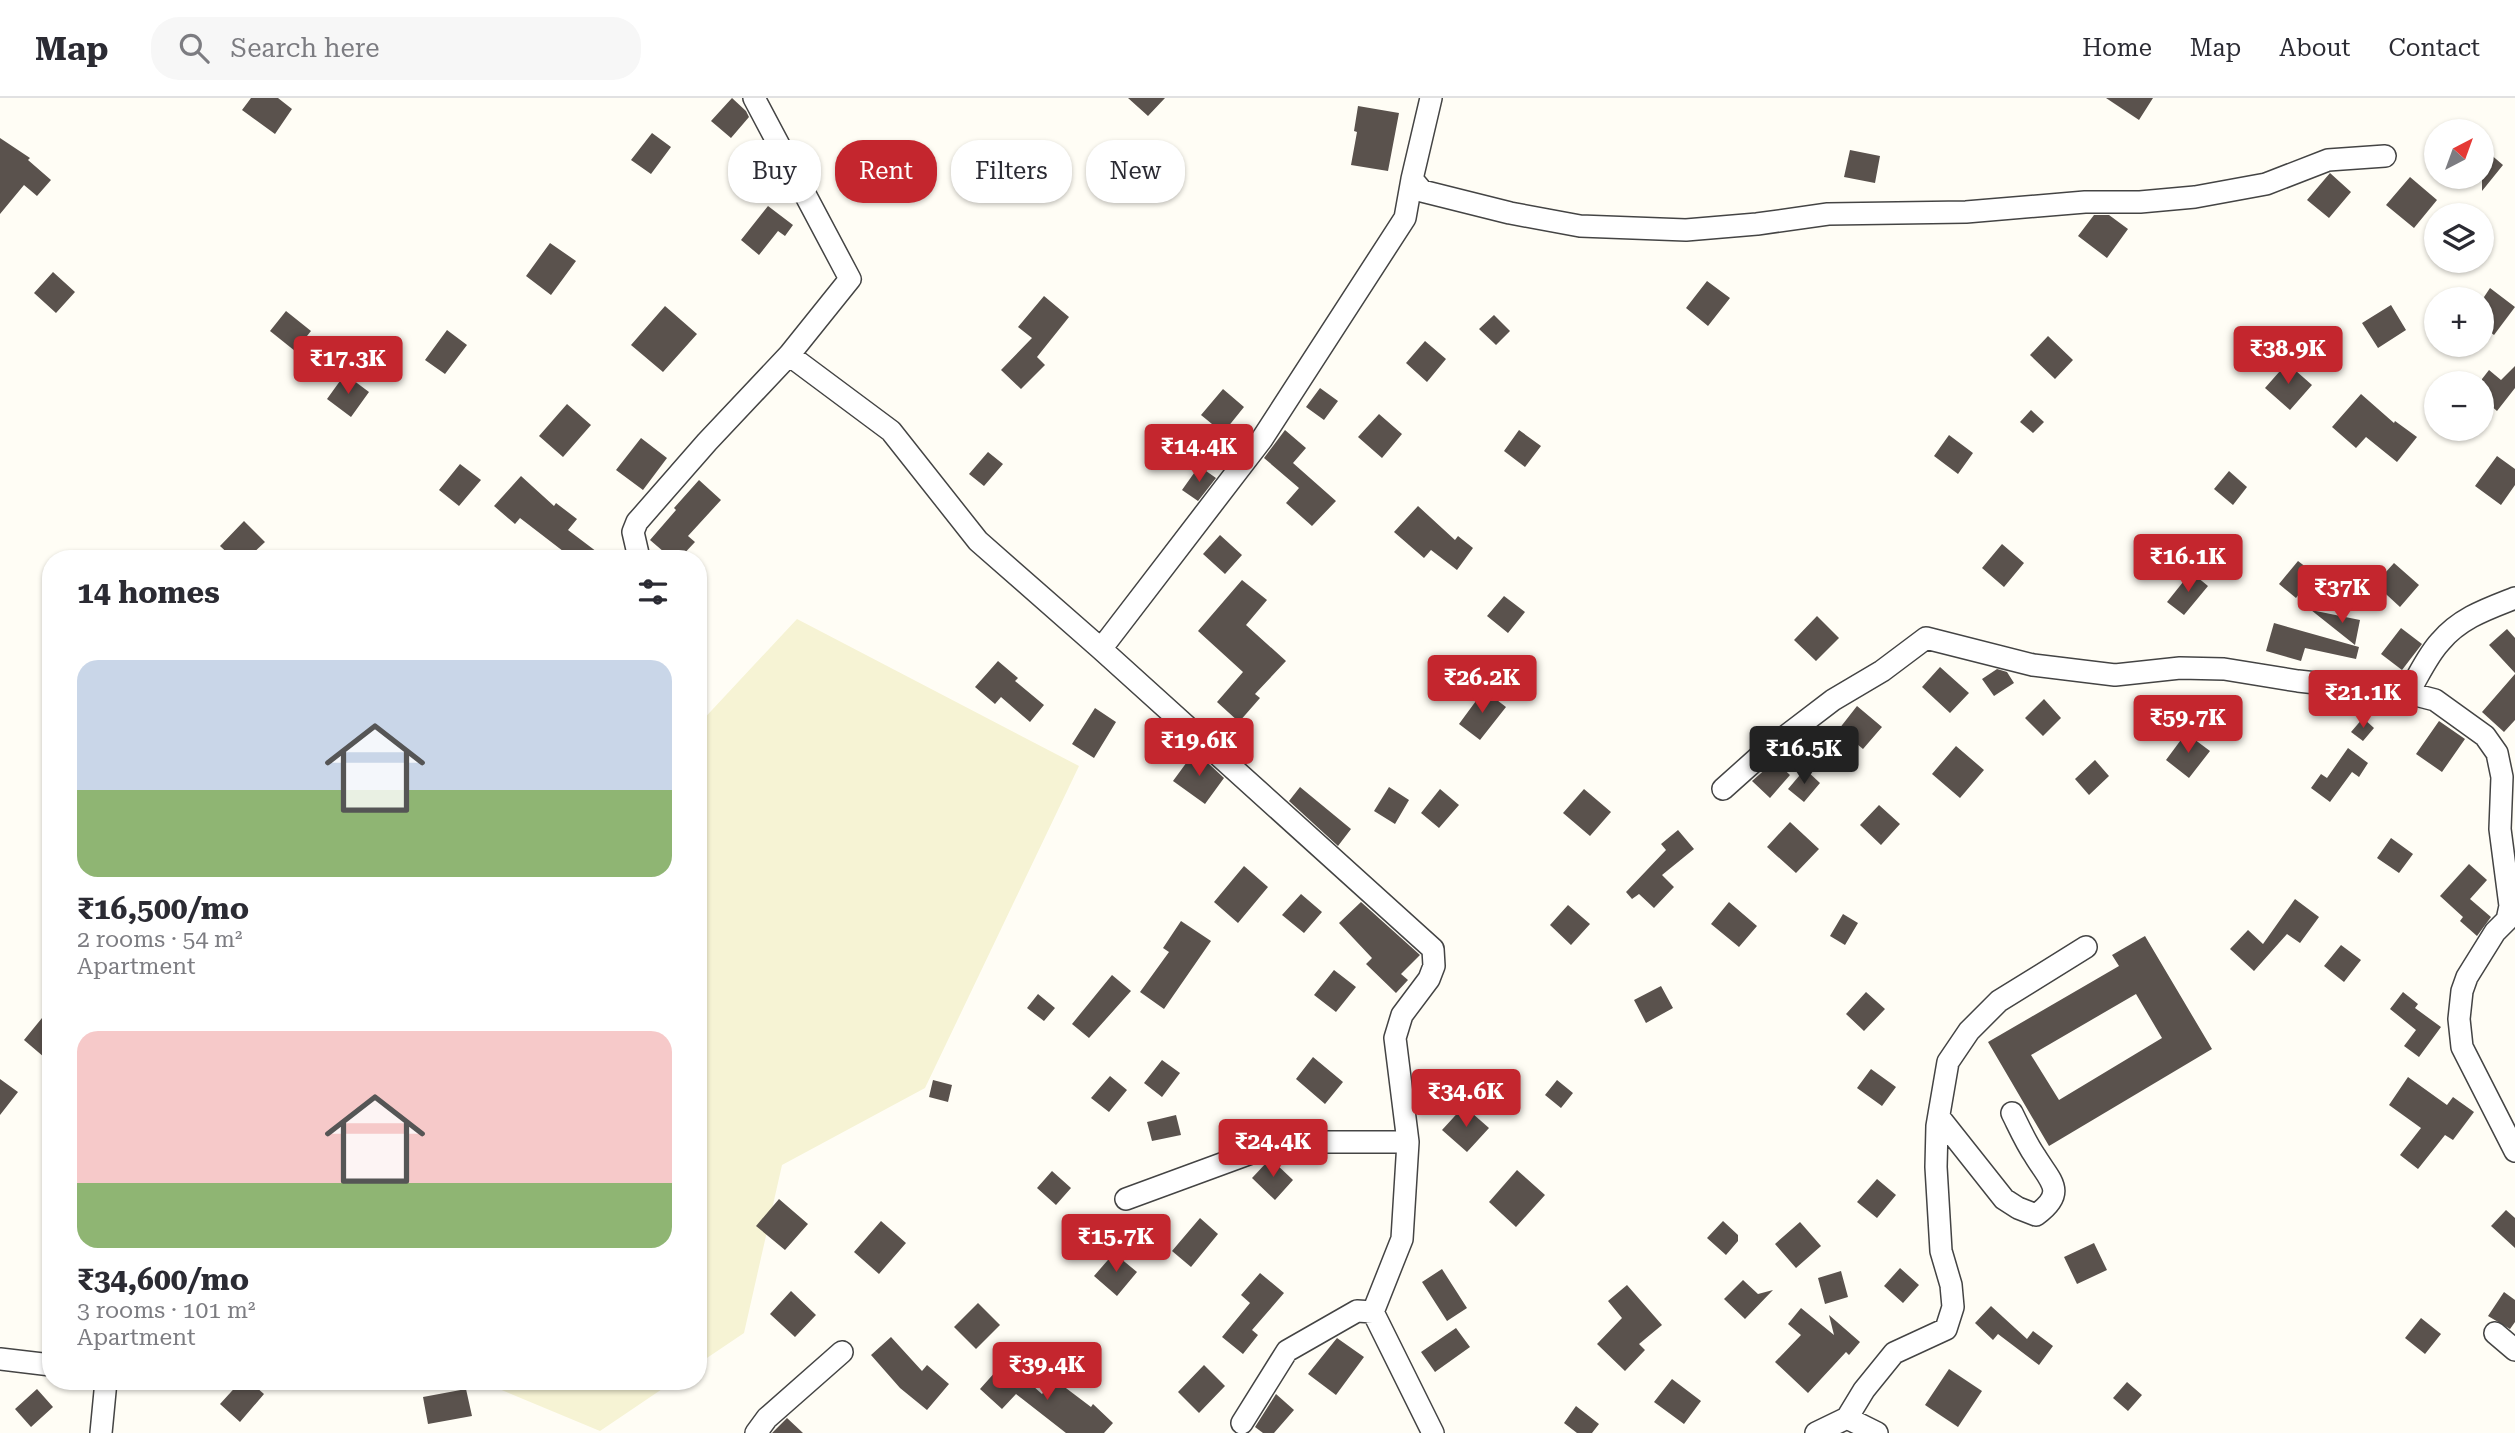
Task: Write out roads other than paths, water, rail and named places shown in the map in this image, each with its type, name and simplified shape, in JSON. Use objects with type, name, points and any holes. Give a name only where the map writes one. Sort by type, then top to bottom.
[{"type":"street","points":[[637,550],[633,532],[637,522],[789,355],[849,279],[754,98]]},
{"type":"street","points":[[1101,649],[1262,439],[1405,218],[1431,98]]},
{"type":"street","points":[[1412,179],[1422,191],[1510,213],[1580,226],[1686,230],[1828,214],[1966,212],[2085,202],[2140,202],[2195,197],[2266,184],[2328,160],[2385,156]]},
{"type":"street","points":[[789,355],[891,431],[978,541],[1433,949],[1434,966],[1429,979],[1402,1015],[1395,1038],[1408,1142],[1402,1239],[1373,1312],[1433,1433]]},
{"type":"street","points":[[2408,693],[2439,643],[2456,626],[2472,615],[2515,598]]},
{"type":"street","points":[[1723,789],[1761,755],[1833,700],[1882,671],[1926,638],[2034,665],[2115,675],[2180,668],[2224,669],[2298,681],[2408,693],[2435,700],[2485,736],[2497,753],[2502,777],[2500,829],[2510,906],[2507,920],[2495,932],[2467,977],[2462,991],[2459,1019],[2462,1046],[2515,1151]]},
{"type":"street","points":[[1816,1433],[1847,1418],[1864,1390],[1894,1353],[1945,1329],[1953,1307],[1951,1285],[1941,1251],[1936,1167],[1939,1117],[1948,1062],[1969,1031],[1999,1001],[2086,947]]},
{"type":"street","points":[[1939,1117],[2004,1199],[2018,1209],[2036,1215],[2050,1205],[2052,1181],[2034,1156],[2012,1113]]},
{"type":"street","points":[[1126,1199],[1254,1152],[1291,1142],[1408,1142]]},
{"type":"street","points":[[1242,1423],[1287,1351],[1357,1311],[1373,1312]]},
{"type":"street","points":[[2495,1333],[2515,1350]]},
{"type":"street","points":[[756,1433],[767,1418],[842,1352]]},
{"type":"street","points":[[0,1359],[42,1364]]},
{"type":"street","points":[[101,1433],[105,1390]]},
{"type":"street","points":[[1847,1418],[1877,1433]]}]
